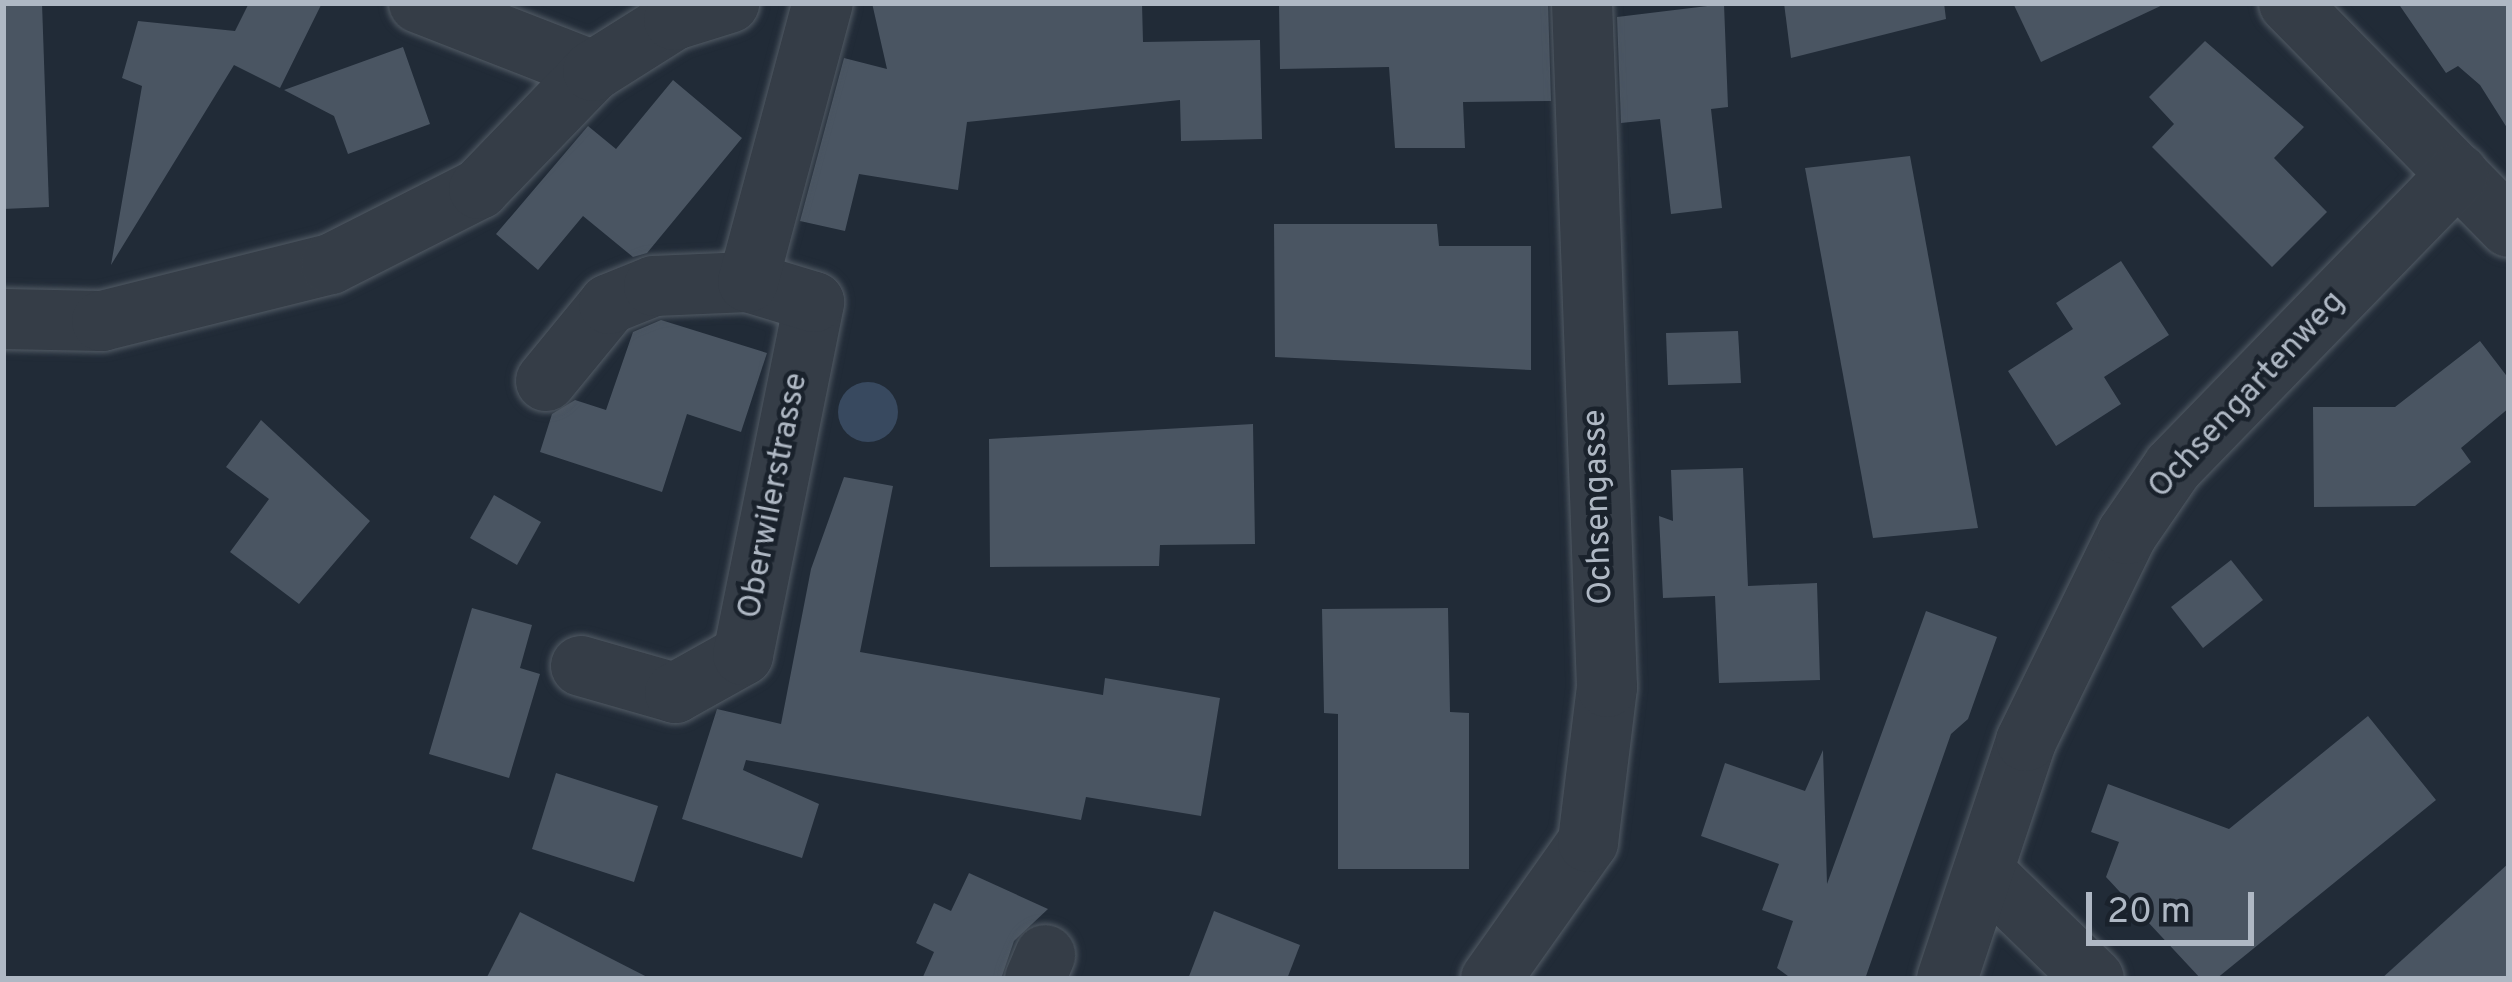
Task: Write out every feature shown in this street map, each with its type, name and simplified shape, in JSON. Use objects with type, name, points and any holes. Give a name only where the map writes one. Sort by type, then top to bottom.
[{"type":"street","points":[[419,3],[593,71]]},
{"type":"street","points":[[3,319],[103,321],[331,264],[479,189],[593,71],[674,20],[729,3]]},
{"type":"street","points":[[748,282],[823,3]]},
{"type":"street","name":"Ochsengasse","points":[[1491,979],[1588,842],[1607,687],[1582,3]]},
{"type":"street","points":[[2289,3],[2509,227]]},
{"type":"street","name":"Ochsengartenweg","points":[[1947,979],[1987,875],[2026,741],[2127,535],[2173,467],[2458,174]]},
{"type":"street","name":"Oberwilerstrasse","points":[[546,381],[609,304],[654,286],[748,282],[814,302],[743,655],[674,693],[581,666]]},
{"type":"street","points":[[1987,875],[2094,979]]},
{"type":"water","points":[[868,382],[889,391],[898,412],[889,433],[868,442],[847,433],[838,412],[847,391]]},
{"type":"building","points":[[3,3],[42,3],[49,207],[3,209]]},
{"type":"building","points":[[249,3],[322,3],[280,88],[234,65],[111,265],[142,86],[122,78],[138,21],[235,31]]},
{"type":"building","points":[[872,3],[1142,3],[1143,42],[1260,40],[1262,139],[1181,141],[1180,100],[967,122],[958,190],[859,174],[845,231],[800,221],[844,58],[887,69]]},
{"type":"building","points":[[1279,3],[1548,3],[1551,101],[1463,102],[1465,148],[1395,148],[1389,67],[1280,69]]},
{"type":"building","points":[[1784,3],[1944,3],[1946,19],[1791,58]]},
{"type":"building","points":[[2013,3],[2167,3],[2041,62]]},
{"type":"building","points":[[2398,3],[2509,3],[2509,131],[2480,85],[2458,66],[2446,73]]},
{"type":"building","points":[[1724,4],[1728,107],[1711,109],[1722,208],[1671,214],[1660,119],[1621,123],[1617,17]]},
{"type":"building","points":[[2205,41],[2304,127],[2274,158],[2327,212],[2272,267],[2152,147],[2174,124],[2149,97]]},
{"type":"building","points":[[403,47],[430,124],[348,154],[334,116],[284,90]]},
{"type":"building","points":[[673,80],[742,138],[647,253],[633,257],[583,216],[538,270],[496,234],[588,126],[616,149]]},
{"type":"building","points":[[1910,156],[1978,528],[1873,538],[1805,168]]},
{"type":"building","points":[[1274,224],[1437,224],[1439,246],[1531,246],[1531,370],[1275,357]]},
{"type":"building","points":[[2121,261],[2169,335],[2104,377],[2121,404],[2056,446],[2008,371],[2073,329],[2056,303]]},
{"type":"building","points":[[661,320],[767,353],[741,432],[687,414],[662,492],[540,452],[552,414],[575,400],[606,410],[633,332]]},
{"type":"building","points":[[1738,331],[1741,383],[1668,385],[1666,333]]},
{"type":"building","points":[[2480,341],[2509,379],[2509,408],[2461,448],[2471,462],[2415,506],[2314,507],[2313,407],[2395,407]]},
{"type":"building","points":[[261,420],[370,521],[299,604],[230,552],[269,499],[226,467]]},
{"type":"building","points":[[1253,424],[1255,544],[1160,545],[1159,566],[990,567],[989,439]]},
{"type":"building","points":[[1743,468],[1748,586],[1817,583],[1820,680],[1719,683],[1715,596],[1663,598],[1659,516],[1673,521],[1671,470]]},
{"type":"building","points":[[844,477],[893,486],[860,652],[1103,695],[1105,678],[1220,698],[1201,816],[1086,797],[1081,820],[746,760],[743,770],[819,804],[802,858],[682,819],[717,709],[781,724],[811,569]]},
{"type":"building","points":[[494,495],[541,522],[517,565],[470,538]]},
{"type":"building","points":[[2231,560],[2263,600],[2203,648],[2171,607]]},
{"type":"building","points":[[472,608],[532,625],[520,668],[540,674],[509,778],[429,754]]},
{"type":"building","points":[[1448,608],[1450,712],[1469,713],[1469,869],[1338,869],[1338,714],[1324,713],[1322,609]]},
{"type":"building","points":[[1926,611],[1997,637],[1968,719],[1951,734],[1865,979],[1792,979],[1777,968],[1793,921],[1762,910],[1779,864],[1701,836],[1725,763],[1805,791],[1823,750],[1827,884]]},
{"type":"building","points":[[2368,716],[2436,800],[2216,979],[2201,979],[2106,877],[2119,842],[2091,832],[2108,784],[2229,829]]},
{"type":"building","points":[[556,773],[658,806],[634,882],[532,849]]},
{"type":"building","points":[[2509,863],[2509,979],[2381,979]]},
{"type":"building","points":[[969,873],[1048,909],[1014,941],[1001,979],[922,979],[934,952],[916,943],[934,903],[951,911]]},
{"type":"building","points":[[1214,911],[1300,945],[1287,979],[1188,979]]},
{"type":"building","points":[[520,912],[651,979],[486,979]]}]
